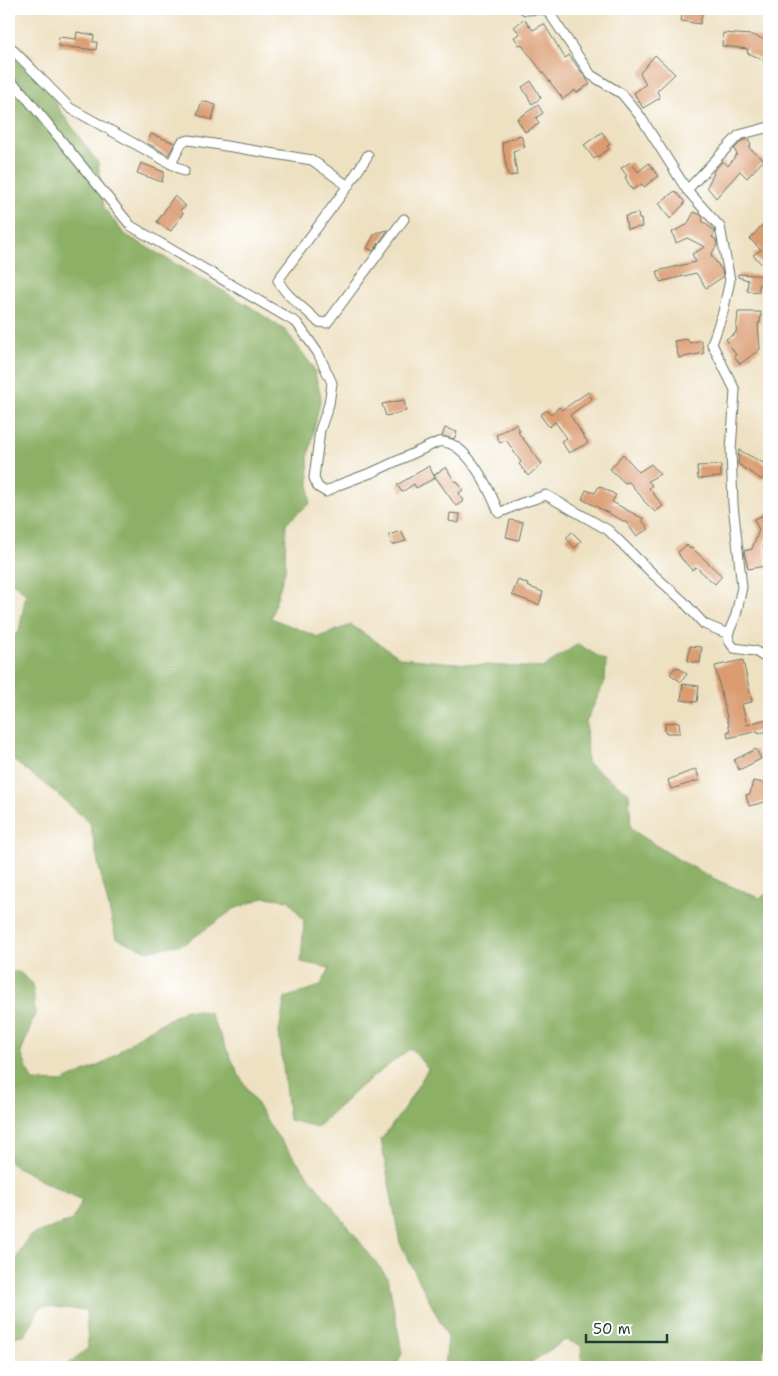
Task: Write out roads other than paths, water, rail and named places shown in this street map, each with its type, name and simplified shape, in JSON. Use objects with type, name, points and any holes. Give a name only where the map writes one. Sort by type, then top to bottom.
[{"type":"street","points":[[524,9],[545,9],[591,75],[622,94],[640,116],[687,190],[720,227],[730,280],[723,312],[712,344],[735,390],[731,451],[733,505],[742,587],[736,616],[728,634],[728,641],[734,648],[756,651],[769,660]]},
{"type":"street","points":[[9,46],[70,108],[184,171]]},
{"type":"street","points":[[9,80],[21,92],[131,226],[297,323],[318,353],[332,383],[329,404],[320,430],[314,478],[318,487],[326,492],[438,442],[443,441],[455,445],[474,465],[493,498],[499,513],[546,495],[608,530],[682,600],[704,624],[728,634]]},
{"type":"street","points":[[687,190],[739,135],[769,128]]},
{"type":"street","points":[[171,164],[182,142],[189,140],[312,160],[348,186]]},
{"type":"street","points":[[368,155],[348,186],[278,280],[282,290],[308,311],[318,322],[327,323],[404,219]]}]
